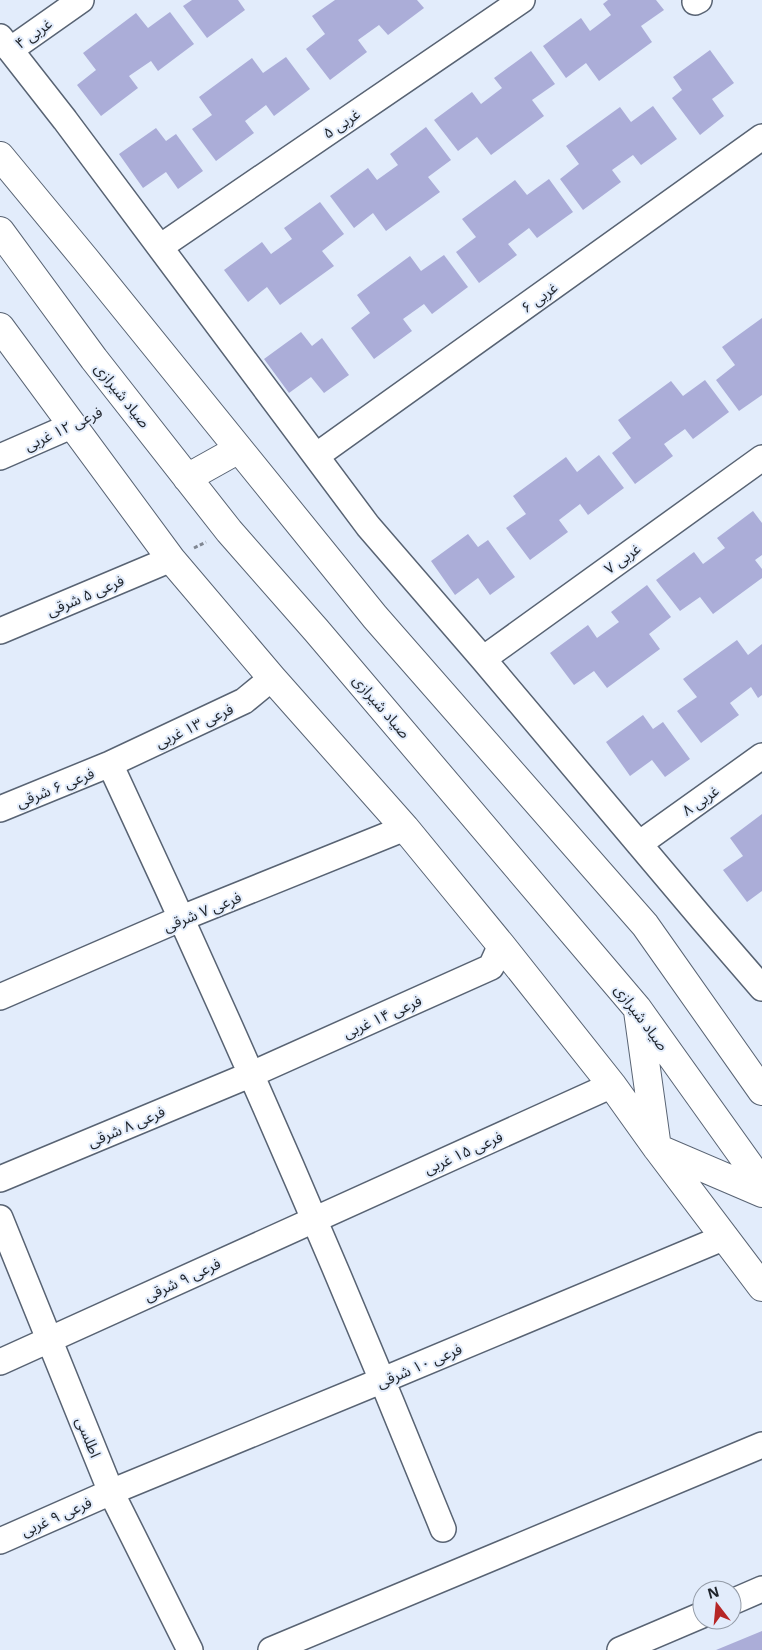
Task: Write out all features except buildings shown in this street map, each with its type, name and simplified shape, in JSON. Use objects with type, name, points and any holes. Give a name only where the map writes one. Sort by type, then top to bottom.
[{"type":"main road","points":[[0,156],[375,617],[645,925],[762,1091]]},
{"type":"main road","name":"صیاد شیرازی","points":[[0,231],[94,359],[229,531],[323,637],[638,1008],[762,1183]]},
{"type":"main road","points":[[0,327],[171,558],[272,678],[405,828],[501,945],[612,1085],[656,1148],[762,1287]]},
{"type":"main road","points":[[188,478],[239,449]]},
{"type":"main road","points":[[638,1008],[656,1148]]},
{"type":"main road","points":[[656,1148],[762,1193]]},
{"type":"street","name":"۴ غربی","points":[[5,43],[81,0]]},
{"type":"street","name":"۵ غربی","points":[[160,247],[522,0]]},
{"type":"street","points":[[5,43],[368,526],[762,988]]},
{"type":"street","name":"۶ غربی","points":[[316,456],[762,137]]},
{"type":"street","name":"فرعی ۱۲ غربی","points":[[0,457],[72,426]]},
{"type":"street","name":"۷ غربی","points":[[483,659],[762,458]]},
{"type":"street","name":"فرعی ۵ شرقی","points":[[0,631],[171,558]]},
{"type":"street","name":"فرعی ۱۳ غربی","points":[[110,764],[244,701],[272,678]]},
{"type":"street","name":"۸ غربی","points":[[638,844],[762,756]]},
{"type":"street","points":[[110,764],[252,1074],[383,1380],[443,1529]]},
{"type":"street","name":"فرعی ۶ شرقی","points":[[0,809],[110,764]]},
{"type":"street","name":"فرعی ۷ شرقی","points":[[0,997],[182,918],[405,828]]},
{"type":"street","name":"فرعی ۱۴ غربی","points":[[252,1074],[491,967],[501,945]]},
{"type":"street","name":"فرعی ۸ شرقی","points":[[0,1179],[252,1074]]},
{"type":"street","name":"فرعی ۱۵ غربی","points":[[315,1219],[612,1085]]},
{"type":"street","name":"اطلسی","points":[[0,1218],[111,1492],[190,1650]]},
{"type":"street","name":"فرعی ۹ شرقی","points":[[0,1362],[315,1219]]},
{"type":"street","name":"فرعی ۱۰ شرقی","points":[[111,1492],[725,1237]]},
{"type":"street","points":[[271,1650],[762,1445]]},
{"type":"street","name":"فرعی ۹ غربی","points":[[0,1541],[111,1492]]},
{"type":"street","points":[[742,1598],[762,1589]]},
{"type":"street","points":[[620,1650],[692,1619]]},
{"type":"path","points":[[171,558],[229,531]]}]
